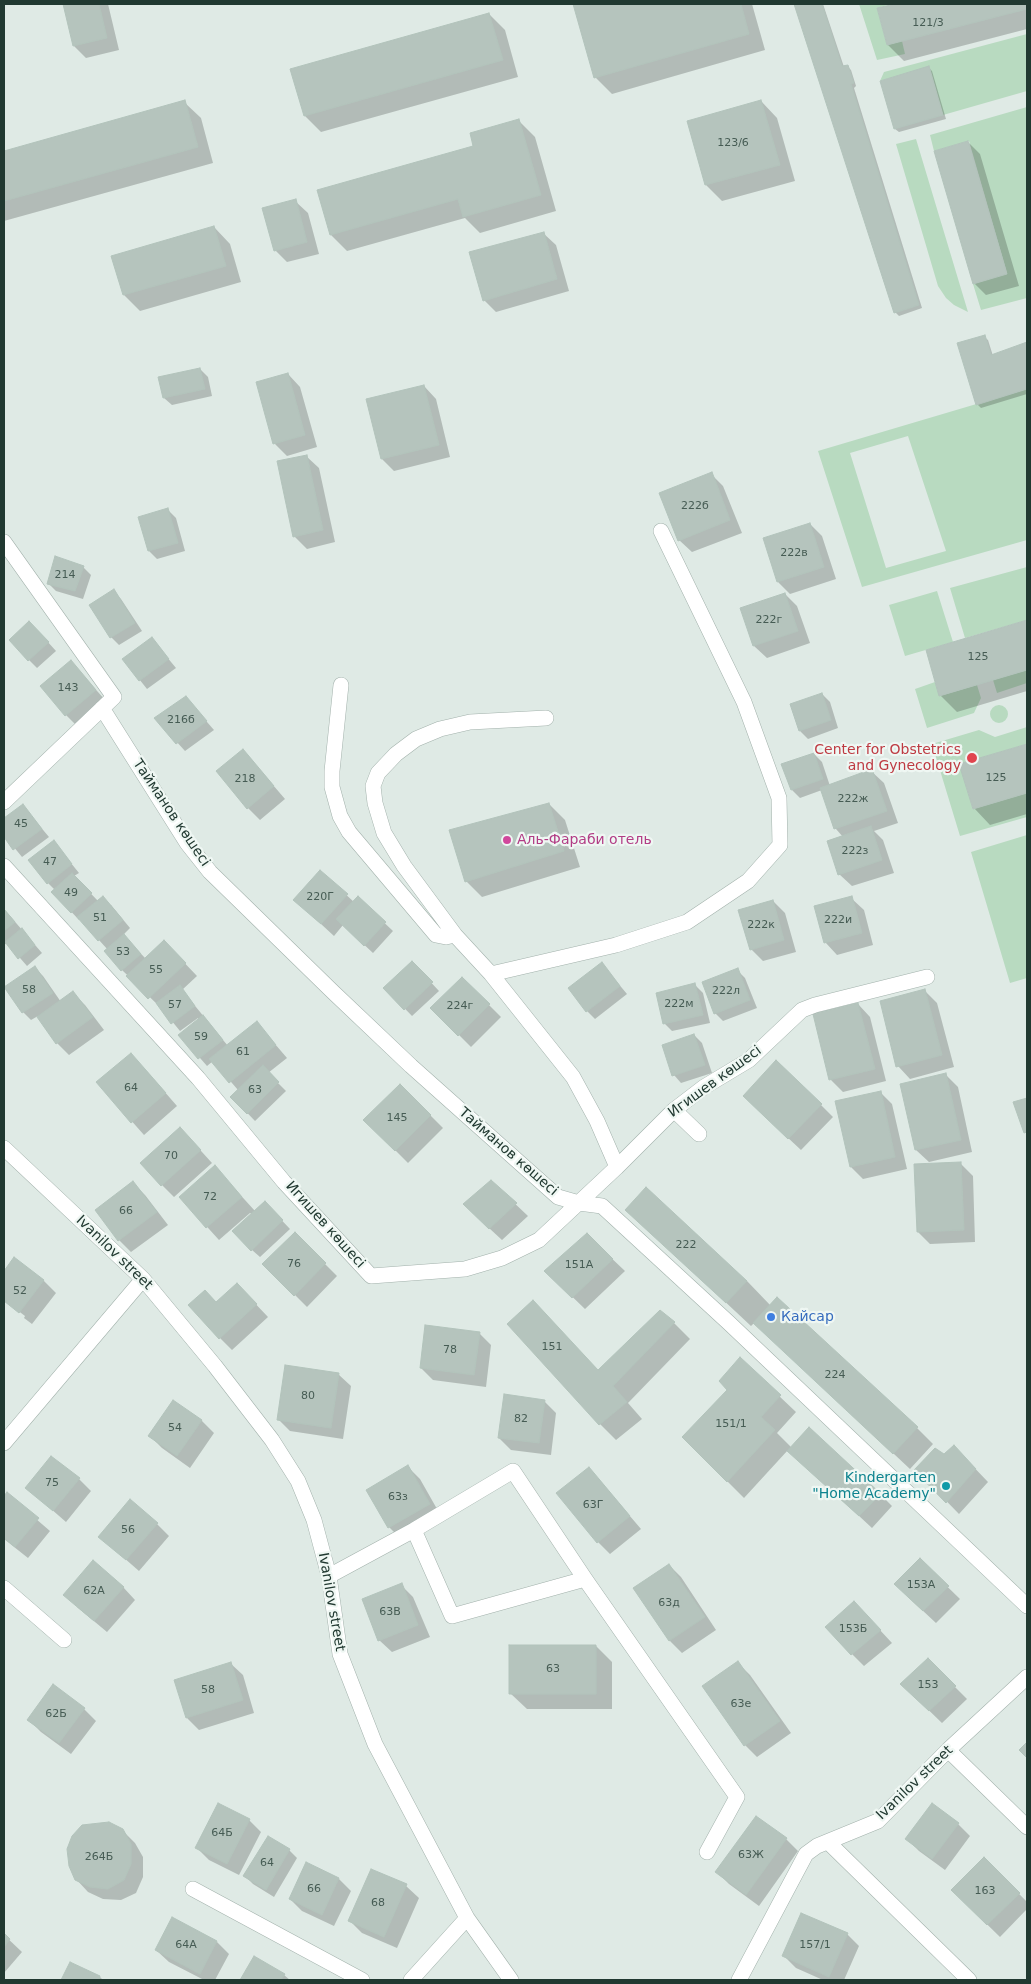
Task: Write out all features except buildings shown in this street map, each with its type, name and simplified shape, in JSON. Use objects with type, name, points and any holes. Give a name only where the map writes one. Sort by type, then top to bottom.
[{"type":"street","points":[[490,974],[616,945],[687,922],[748,881],[780,846],[779,798],[744,702],[661,531]]},
{"type":"street","points":[[4,542],[114,697],[4,802]]},
{"type":"street","points":[[341,685],[332,771],[332,787],[340,816],[349,832],[436,935],[446,936],[455,934]]},
{"type":"street","name":"Тайманов көшесі","points":[[102,708],[187,843],[210,872],[411,1066],[558,1197],[579,1203],[602,1206],[1027,1606]]},
{"type":"street","points":[[546,718],[470,722],[440,729],[416,739],[396,754],[378,773],[373,786],[374,803],[384,833],[404,866],[455,934],[490,974],[573,1077],[597,1121],[617,1167]]},
{"type":"street","name":"Игишев көшесі","points":[[4,866],[198,1078],[284,1182],[371,1276],[464,1268],[502,1258],[539,1240],[617,1167],[674,1110],[704,1087],[750,1060],[802,1010],[815,1005],[927,977]]},
{"type":"street","points":[[674,1110],[699,1134]]},
{"type":"street","name":"Ivanilov street","points":[[4,1148],[143,1278],[272,1440],[298,1481],[314,1520],[329,1576],[340,1654],[375,1744],[467,1918],[511,1980]]},
{"type":"street","points":[[4,1443],[143,1278]]},
{"type":"street","points":[[329,1576],[414,1530],[513,1471],[584,1579],[737,1797],[707,1852]]},
{"type":"street","points":[[414,1530],[452,1616],[584,1579]]},
{"type":"street","points":[[4,1588],[64,1640]]},
{"type":"street","name":"Ivanilov street","points":[[739,1980],[806,1854],[817,1846],[878,1821],[948,1750],[1027,1677]]},
{"type":"street","points":[[948,1750],[1027,1827]]},
{"type":"street","points":[[828,1842],[969,1980]]},
{"type":"street","points":[[193,1889],[362,1980]]},
{"type":"street","points":[[411,1980],[467,1918]]},
{"type":"green space","points":[[859,4],[891,4],[877,8],[887,45],[902,41],[905,54],[877,60]]},
{"type":"green space","points":[[1027,34],[1027,91],[943,115],[929,67],[880,81],[884,72]]},
{"type":"green space","points":[[1027,107],[1027,298],[981,310],[973,284],[1007,273],[969,141],[934,151],[930,135]]},
{"type":"green space","points":[[916,139],[968,312],[954,305],[946,298],[938,286],[896,144]]},
{"type":"green space","points":[[1027,389],[1027,540],[862,587],[818,451]],"holes":[[[908,436],[946,551],[886,568],[850,453]]]},
{"type":"green space","points":[[1027,567],[1027,620],[965,638],[950,588]]},
{"type":"green space","points":[[937,591],[953,642],[905,656],[889,605]]},
{"type":"green space","points":[[1027,670],[1027,683],[997,693],[993,680]]},
{"type":"green space","points":[[935,682],[940,696],[977,685],[981,698],[974,713],[927,728],[915,689]]},
{"type":"green space","points":[[995,705],[1003,705],[1008,710],[1006,721],[995,723],[990,718],[990,710]]},
{"type":"green space","points":[[1027,727],[1027,744],[960,764],[973,809],[1027,793],[1027,817],[960,836],[932,744],[979,730],[995,737]]},
{"type":"green space","points":[[1027,835],[1027,978],[1010,983],[971,852]]},
{"type":"place","name":"Center for Obstetrics and Gynecology","points":[[972,758]]},
{"type":"place","name":"Аль-Фараби отель","points":[[507,840]]},
{"type":"place","name":"Кайсар","points":[[771,1317]]},
{"type":"place","name":"Kindergarten \"Home Academy\"","points":[[946,1486]]}]
